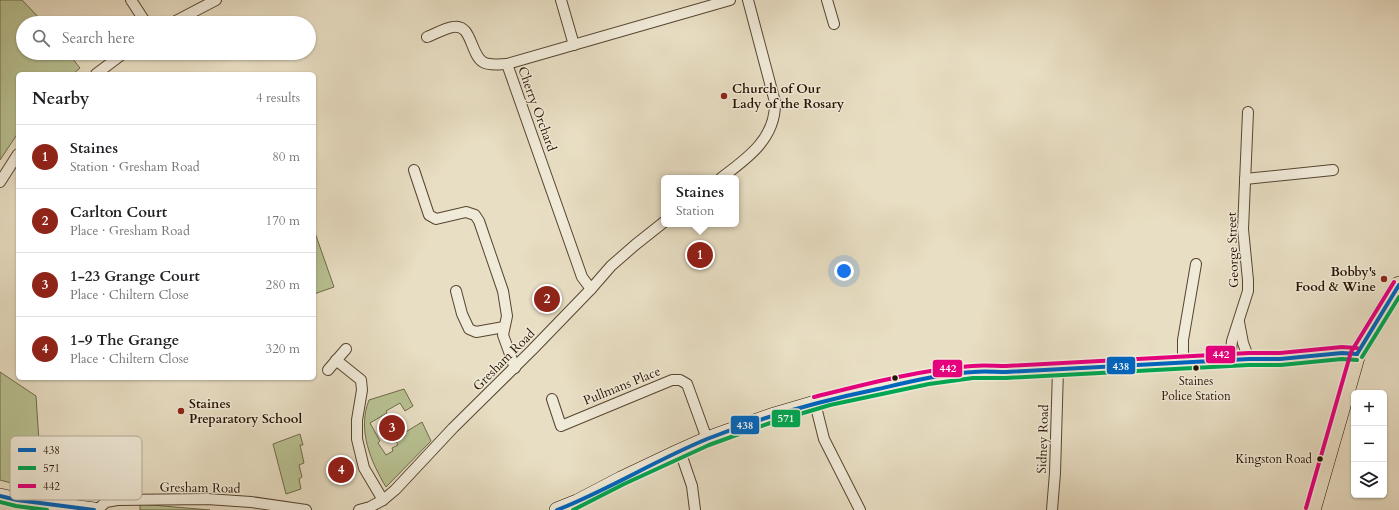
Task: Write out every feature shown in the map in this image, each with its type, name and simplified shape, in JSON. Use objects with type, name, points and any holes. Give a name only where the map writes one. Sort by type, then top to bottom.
[{"type":"main road","points":[[1312,510],[1357,354],[1399,285]]},
{"type":"street","points":[[131,0],[141,16]]},
{"type":"street","points":[[185,16],[216,0]]},
{"type":"street","points":[[561,0],[574,45]]},
{"type":"street","name":"Cherry Orchard","points":[[591,289],[582,276],[507,64],[730,0]]},
{"type":"street","points":[[725,175],[741,164],[766,136],[774,120],[775,102],[748,0]]},
{"type":"street","points":[[827,0],[834,24]]},
{"type":"street","points":[[427,38],[453,27],[460,27],[468,34],[478,57],[483,62],[488,64],[507,64]]},
{"type":"street","points":[[99,72],[115,60]]},
{"type":"street","name":"George Street","points":[[1230,360],[1232,341],[1248,291],[1243,229],[1248,112]]},
{"type":"street","points":[[0,182],[16,157]]},
{"type":"street","points":[[414,170],[429,215],[436,219],[466,212],[475,215],[479,221],[503,291],[507,316],[503,335],[515,368]]},
{"type":"street","points":[[1245,179],[1333,170]]},
{"type":"street","name":"Gresham Road","points":[[359,510],[370,507],[383,500],[395,490],[453,428],[515,368],[611,266],[635,244],[661,224]]},
{"type":"street","points":[[1183,363],[1183,340],[1196,264]]},
{"type":"street","points":[[456,291],[462,314],[469,329],[476,332],[504,327]]},
{"type":"street","points":[[1239,318],[1243,343],[1249,359]]},
{"type":"street","points":[[328,370],[346,349]]},
{"type":"street","points":[[560,510],[680,451],[751,422],[815,403],[872,389],[928,378],[973,372],[1058,369],[1166,362],[1183,363],[1249,359],[1280,359],[1342,352],[1357,354]]},
{"type":"street","points":[[336,360],[361,380],[362,390],[357,420],[357,439],[364,468],[383,500]]},
{"type":"street","name":"Sidney Road","points":[[1052,510],[1058,369]]},
{"type":"street","name":"Pullmans Place","points":[[552,399],[561,426],[672,380],[680,380],[687,384],[707,439]]},
{"type":"street","points":[[815,403],[824,439],[860,510]]},
{"type":"street","points":[[680,451],[692,486],[696,510]]},
{"type":"street","points":[[0,496],[10,498]]},
{"type":"street","name":"Gresham Road","points":[[142,500],[199,499],[250,502],[306,510]]},
{"type":"street","points":[[17,500],[69,509],[94,510]]},
{"type":"street","name":"Gresham Road","points":[[97,510],[106,502],[117,500]]},
{"type":"green space","points":[[0,0],[22,0],[37,16],[16,16],[16,60],[74,60],[80,68],[75,72],[16,72],[16,136],[0,160]]},
{"type":"green space","points":[[316,236],[334,287],[316,293]]},
{"type":"green space","points":[[0,372],[36,396],[39,436],[10,436],[10,483],[0,480]]},
{"type":"green space","points":[[404,389],[413,406],[405,411],[400,403],[370,423],[380,441],[378,443],[386,455],[393,451],[392,448],[398,445],[396,441],[405,436],[404,433],[422,422],[431,441],[386,487],[375,467],[367,445],[364,423],[366,411],[369,400]]},
{"type":"green space","points":[[300,434],[303,445],[300,445],[304,463],[299,465],[302,477],[299,479],[301,489],[286,494],[273,444]]},
{"type":"green space","points":[[140,504],[210,510],[140,510]]},
{"type":"transit line","name":"442","points":[[1306,508],[1351,352],[1394,282]]},
{"type":"transit line","name":"438","points":[[1357,354],[1399,285]]},
{"type":"transit line","name":"571","points":[[1362,357],[1399,297]]},
{"type":"transit line","name":"442","points":[[814,397],[912,374],[972,366],[1006,366],[1249,353],[1280,353],[1342,347],[1357,348]]},
{"type":"transit line","name":"438","points":[[557,510],[688,447],[728,431],[813,404],[925,379],[977,372],[1006,372],[1249,359],[1280,359],[1342,353],[1357,354]]},
{"type":"transit line","name":"571","points":[[573,510],[624,484],[709,445],[773,422],[830,405],[929,384],[973,378],[1006,378],[1249,365],[1281,365],[1342,359],[1357,360]]},
{"type":"transit line","name":"438","points":[[0,496],[10,498]]},
{"type":"transit line","name":"438","points":[[17,500],[94,510]]},
{"type":"transit line","name":"571","points":[[0,502],[16,506],[47,510]]},
{"type":"place","name":"Church of Our Lady of the Rosary","points":[[724,96]]},
{"type":"place","name":"Staines","points":[[700,255]]},
{"type":"place","name":"Bobby's Food & Wine","points":[[1384,279]]},
{"type":"place","name":"Carlton Court","points":[[547,299]]},
{"type":"place","name":"Staines Police Station","points":[[1196,368]]},
{"type":"place","name":"Staines Preparatory School","points":[[181,411]]},
{"type":"place","name":"1-23 Grange Court","points":[[392,428]]},
{"type":"place","name":"Kingston Road","points":[[1320,459]]},
{"type":"place","name":"1-9 The Grange","points":[[341,470]]}]
